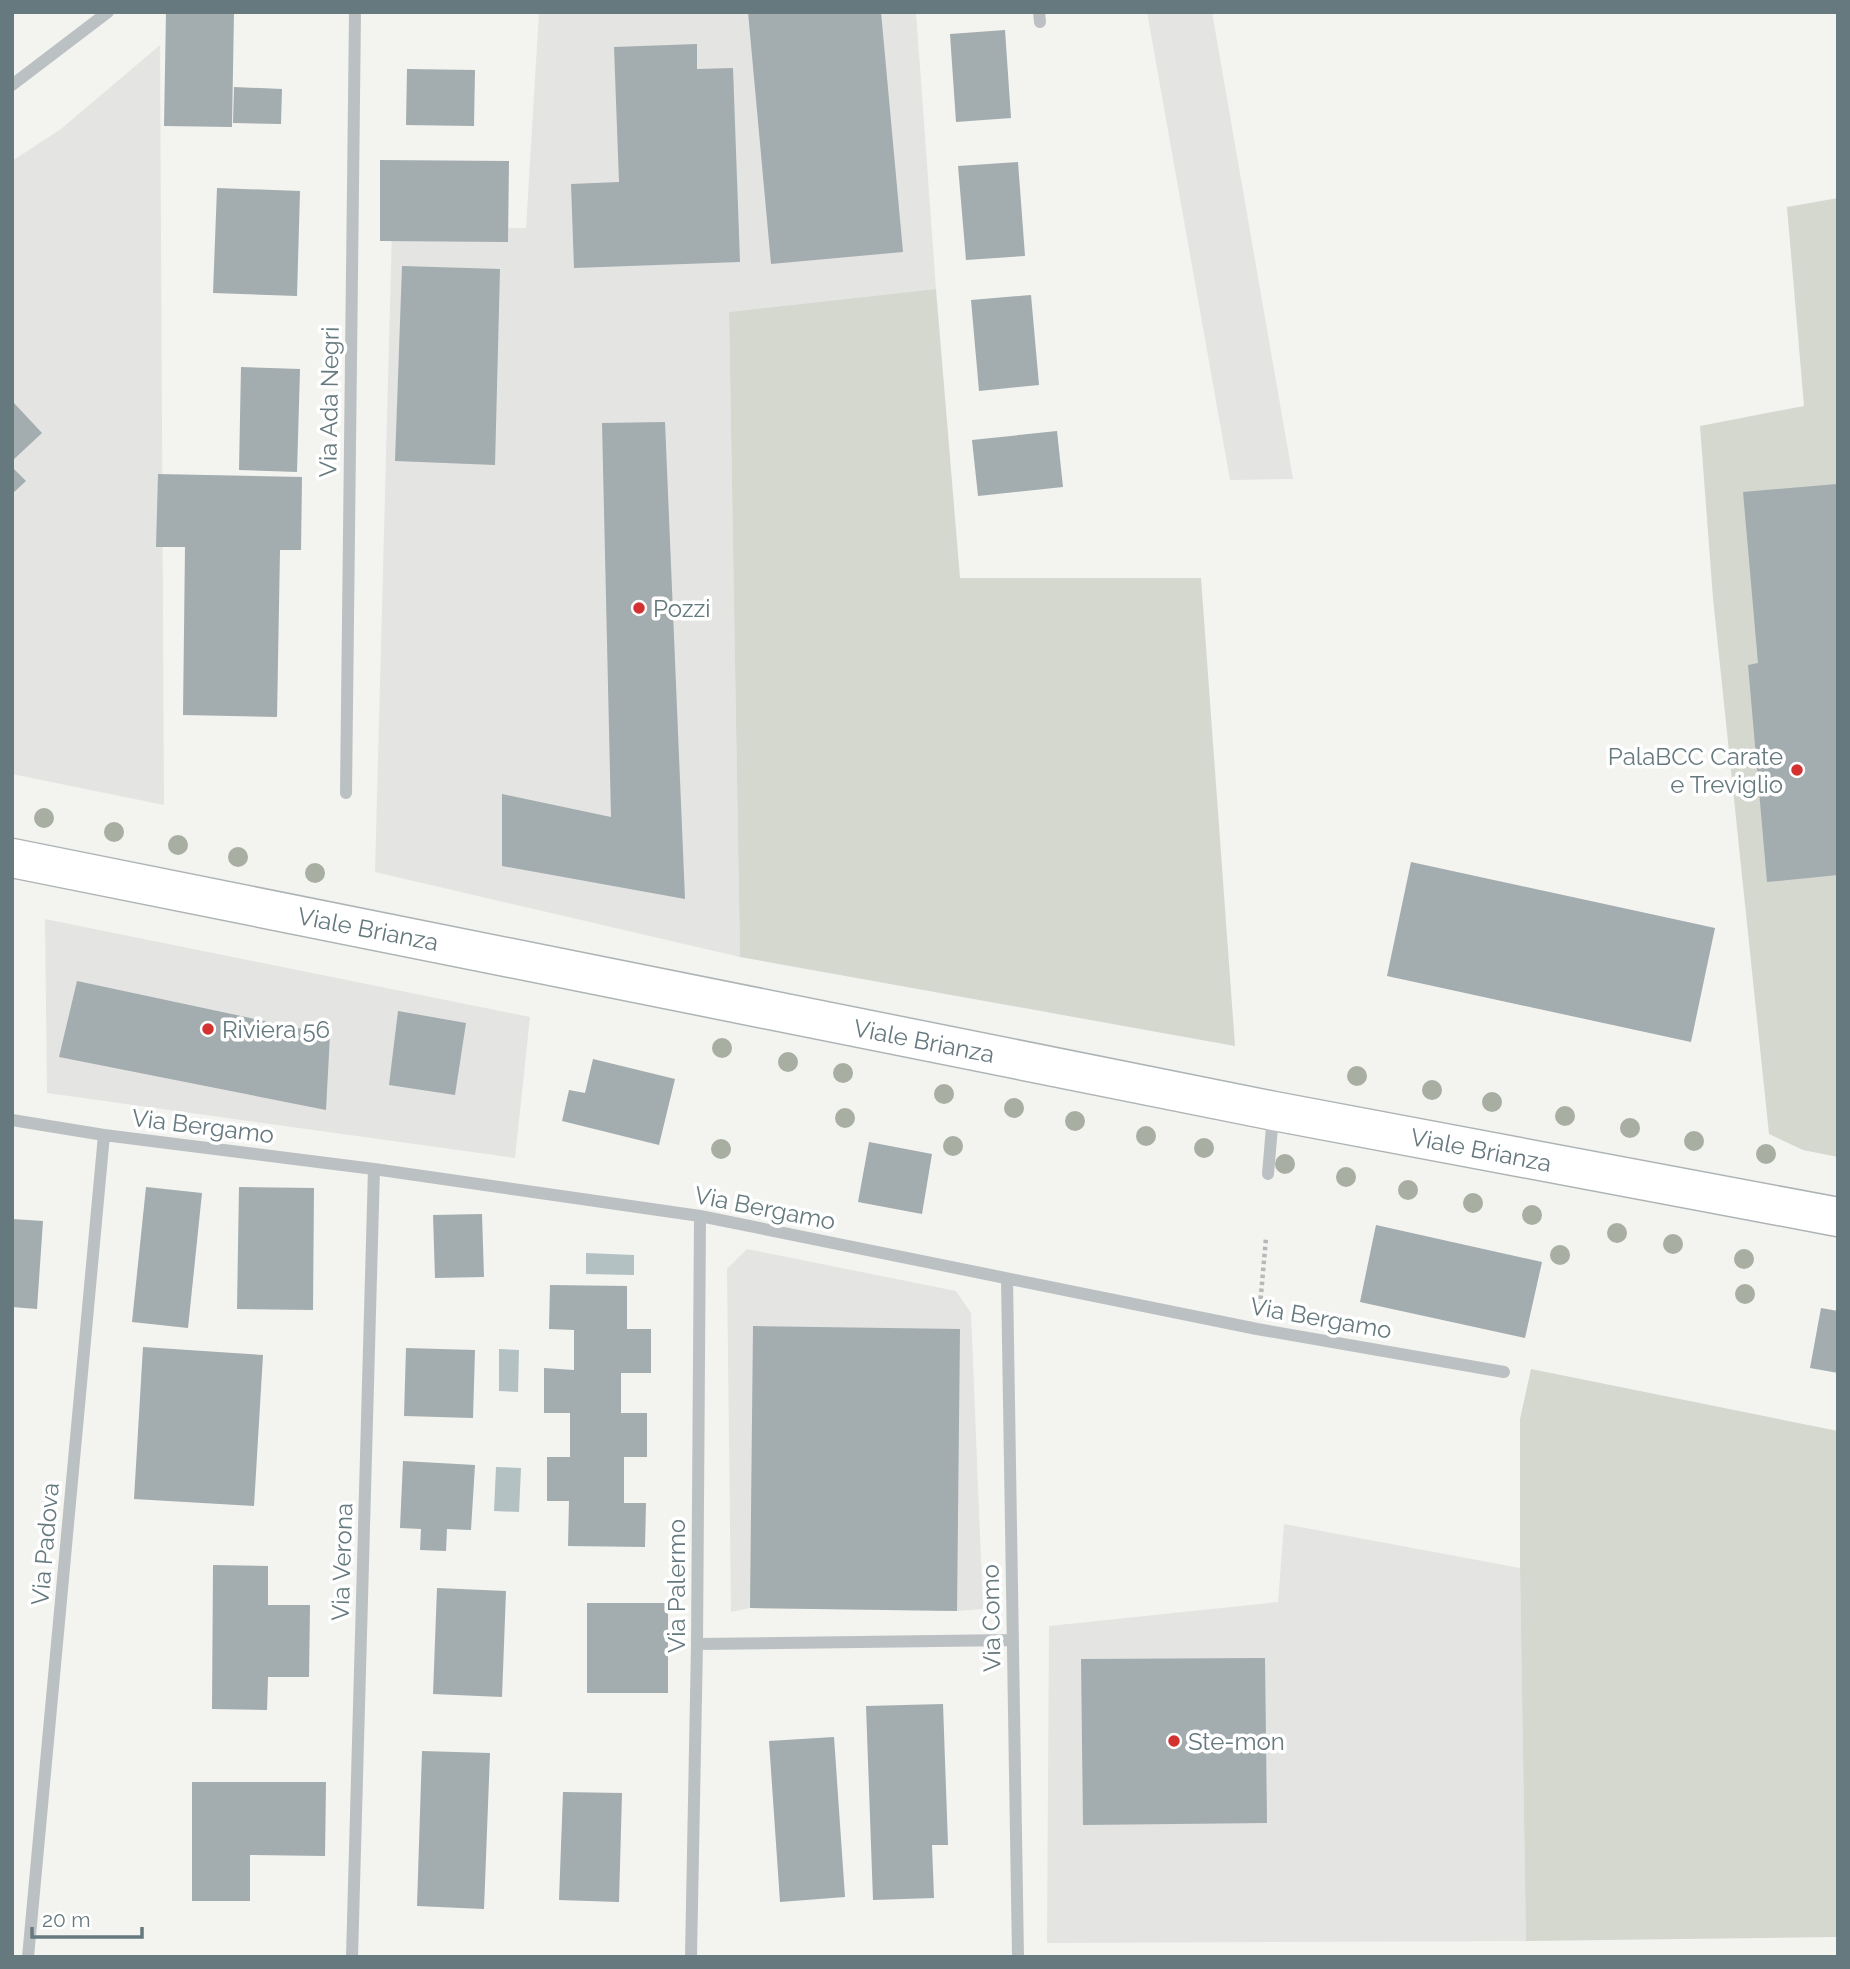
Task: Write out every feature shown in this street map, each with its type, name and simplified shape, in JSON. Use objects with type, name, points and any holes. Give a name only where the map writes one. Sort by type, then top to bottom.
[{"type":"main road","name":"Viale Brianza","points":[[12,858],[1274,1111],[1838,1217]]},
{"type":"street","points":[[12,85],[108,12]]},
{"type":"street","name":"Via Ada Negri","points":[[346,793],[355,12]]},
{"type":"street","points":[[1268,1174],[1274,1111]]},
{"type":"street","name":"Via Bergamo","points":[[12,1120],[104,1135],[374,1169],[700,1216],[1257,1329],[1504,1372]]},
{"type":"street","name":"Via Padova","points":[[28,1957],[104,1135]]},
{"type":"street","name":"Via Verona","points":[[352,1957],[374,1169]]},
{"type":"street","name":"Via Palermo","points":[[691,1957],[697,1644],[700,1216]]},
{"type":"street","name":"Via Como","points":[[1007,1279],[1018,1957]]},
{"type":"street","points":[[697,1644],[1013,1640]]},
{"type":"path","points":[[1257,1329],[1266,1238]]},
{"type":"shaded area","points":[[539,12],[916,12],[936,289],[729,312],[740,957],[375,872],[392,230],[526,228]]},
{"type":"shaded area","points":[[1147,12],[1212,12],[1293,479],[1230,480]]},
{"type":"shaded area","points":[[160,45],[164,805],[12,774],[12,161],[61,129]]},
{"type":"shaded area","points":[[1838,198],[1838,1157],[1803,1150],[1769,1134],[1713,598],[1700,426],[1804,406],[1787,207]]},
{"type":"shaded area","points":[[936,289],[960,578],[1201,578],[1235,1046],[740,957],[729,312]]},
{"type":"shaded area","points":[[45,919],[530,1017],[515,1158],[47,1093]]},
{"type":"shaded area","points":[[747,1249],[956,1291],[971,1313],[983,1609],[957,1611],[750,1608],[731,1612],[727,1269]]},
{"type":"shaded area","points":[[586,1253],[634,1255],[634,1275],[586,1274]]},
{"type":"shaded area","points":[[499,1349],[519,1350],[518,1392],[499,1391]]},
{"type":"shaded area","points":[[1531,1369],[1838,1431],[1838,1937],[1526,1941],[1520,1419]]},
{"type":"shaded area","points":[[496,1467],[521,1468],[519,1512],[494,1511]]},
{"type":"shaded area","points":[[1284,1524],[1520,1568],[1526,1941],[1047,1943],[1049,1626],[1278,1602]]},
{"type":"building","points":[[166,12],[234,12],[232,127],[164,126]]},
{"type":"building","points":[[748,12],[881,12],[903,252],[771,264]]},
{"type":"building","points":[[1005,30],[1011,118],[956,122],[950,34]]},
{"type":"building","points":[[697,44],[697,69],[733,68],[740,262],[574,268],[571,184],[619,182],[614,47]]},
{"type":"building","points":[[407,69],[475,70],[474,126],[406,125]]},
{"type":"building","points":[[234,87],[282,89],[281,124],[233,123]]},
{"type":"building","points":[[380,160],[509,161],[508,242],[380,241]]},
{"type":"building","points":[[1018,162],[1025,256],[966,260],[958,166]]},
{"type":"building","points":[[217,188],[300,191],[297,296],[213,293]]},
{"type":"building","points":[[402,266],[500,269],[495,465],[395,461]]},
{"type":"building","points":[[1031,295],[1039,385],[979,391],[971,300]]},
{"type":"building","points":[[241,367],[300,369],[297,472],[239,470]]},
{"type":"building","points":[[14,403],[42,433],[12,461],[12,404]]},
{"type":"building","name":"Pozzi","points":[[665,422],[685,899],[502,866],[502,794],[611,817],[602,423]]},
{"type":"building","points":[[1057,431],[1063,487],[978,496],[972,440]]},
{"type":"building","points":[[12,467],[26,481],[12,494]]},
{"type":"building","points":[[158,474],[302,477],[301,550],[280,550],[277,717],[183,715],[185,547],[156,547]]},
{"type":"building","name":"PalaBCC Carate e Treviglio","points":[[1837,484],[1838,875],[1767,882],[1748,665],[1758,663],[1743,492]]},
{"type":"building","points":[[1411,862],[1715,928],[1691,1042],[1387,976]]},
{"type":"building","points":[[77,981],[330,1035],[326,1110],[59,1057]]},
{"type":"building","points":[[398,1011],[466,1023],[455,1095],[389,1085]]},
{"type":"building","points":[[593,1059],[675,1079],[659,1145],[562,1121],[569,1090],[585,1093]]},
{"type":"building","points":[[869,1142],[932,1154],[922,1214],[858,1202]]},
{"type":"building","points":[[146,1187],[202,1193],[188,1328],[132,1322]]},
{"type":"building","points":[[239,1187],[314,1188],[313,1310],[237,1309]]},
{"type":"building","points":[[482,1214],[484,1277],[435,1278],[433,1215]]},
{"type":"building","points":[[12,1219],[43,1221],[37,1309],[12,1307]]},
{"type":"building","points":[[1376,1225],[1542,1262],[1525,1338],[1360,1302]]},
{"type":"building","points":[[550,1285],[627,1286],[627,1329],[651,1329],[651,1373],[621,1373],[621,1413],[647,1413],[647,1457],[624,1457],[624,1503],[646,1503],[645,1547],[568,1546],[569,1501],[547,1501],[547,1457],[570,1457],[570,1413],[544,1413],[544,1368],[574,1370],[574,1330],[549,1329]]},
{"type":"building","points":[[1821,1308],[1838,1311],[1838,1373],[1810,1368]]},
{"type":"building","points":[[753,1326],[960,1329],[957,1611],[750,1608]]},
{"type":"building","points":[[143,1347],[263,1355],[254,1506],[134,1499]]},
{"type":"building","points":[[406,1348],[475,1350],[473,1418],[404,1416]]},
{"type":"building","points":[[403,1461],[475,1465],[471,1530],[447,1529],[446,1551],[420,1550],[421,1529],[400,1528]]},
{"type":"building","points":[[213,1565],[268,1566],[268,1605],[310,1605],[309,1677],[268,1677],[267,1710],[212,1709]]},
{"type":"building","points":[[437,1588],[506,1591],[502,1697],[433,1694]]},
{"type":"building","points":[[587,1603],[668,1603],[668,1693],[587,1693]]},
{"type":"building","name":"Ste-mon","points":[[1265,1658],[1267,1823],[1083,1825],[1081,1659]]},
{"type":"building","points":[[943,1704],[948,1845],[932,1845],[934,1898],[873,1900],[866,1706]]},
{"type":"building","points":[[834,1737],[845,1897],[780,1902],[769,1741]]},
{"type":"building","points":[[422,1751],[490,1753],[484,1909],[417,1906]]},
{"type":"building","points":[[192,1782],[326,1782],[325,1856],[250,1855],[250,1901],[192,1901]]},
{"type":"building","points":[[563,1792],[622,1793],[619,1902],[559,1900]]},
{"type":"place","name":"Pozzi","points":[[639,608]]},
{"type":"place","name":"PalaBCC Carate e Treviglio","points":[[1797,770]]},
{"type":"place","name":"Riviera 56","points":[[208,1029]]},
{"type":"place","name":"Ste-mon","points":[[1174,1741]]}]
